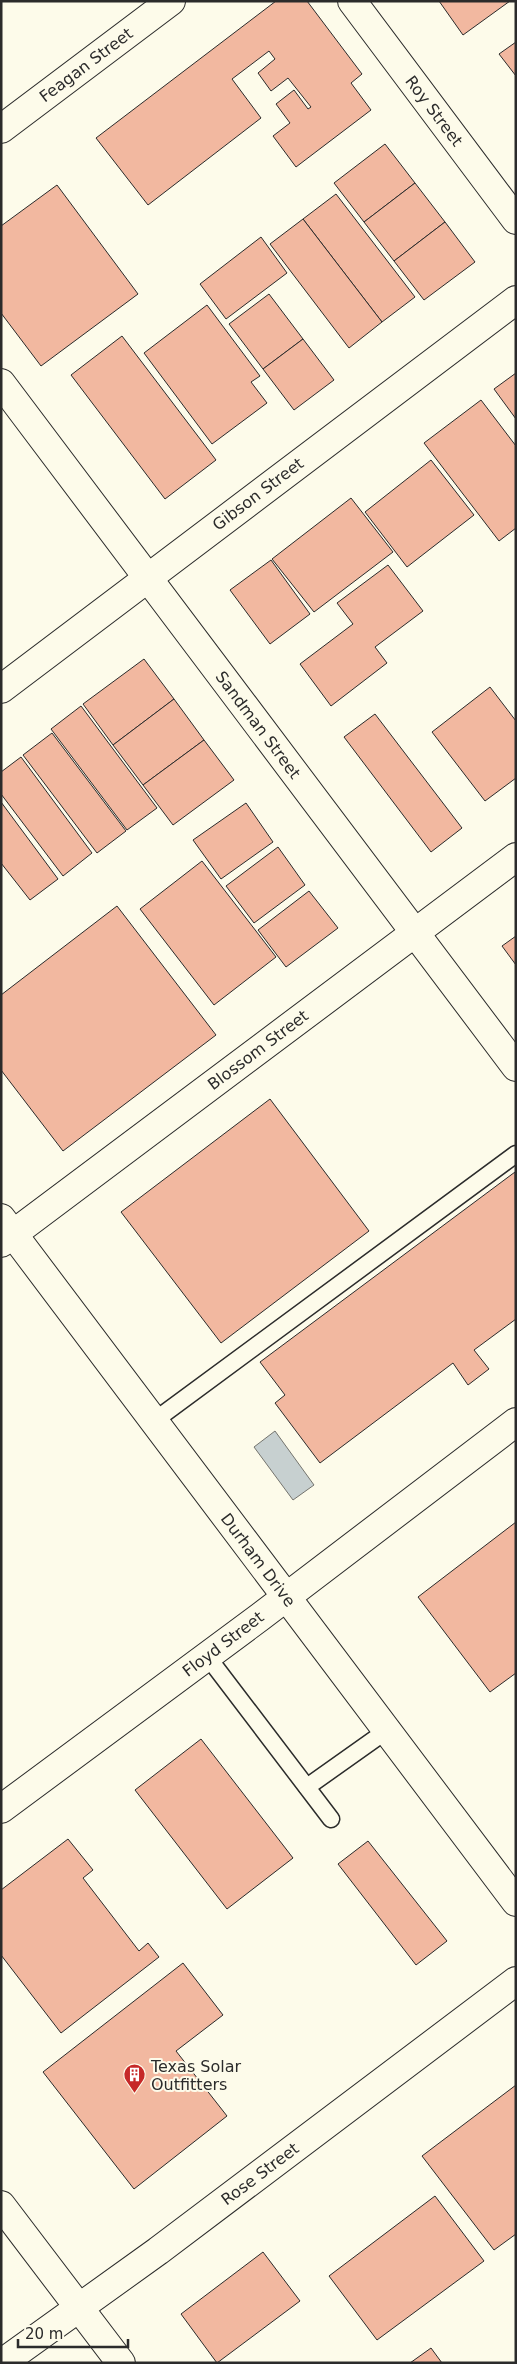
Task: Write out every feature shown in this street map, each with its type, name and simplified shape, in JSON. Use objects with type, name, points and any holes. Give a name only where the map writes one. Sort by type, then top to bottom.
[{"type":"street","name":"Feagan Street","points":[[1,130],[171,1]]},
{"type":"street","name":"Roy Street","points":[[352,1],[516,220]]},
{"type":"street","name":"Gibson Street","points":[[1,689],[516,300]]},
{"type":"street","name":"Sandman Street","points":[[5,395],[147,577],[516,1067]]},
{"type":"street","name":"Blossom Street","points":[[5,1232],[415,933],[516,857]]},
{"type":"street","name":"Durham Drive","points":[[5,1232],[154,1421],[516,1902]]},
{"type":"street","name":"Floyd Street","points":[[1,1810],[516,1422]]},
{"type":"street","name":"Rose Street","points":[[2,2363],[158,2251],[516,1981]]},
{"type":"street","points":[[1,2205],[121,2363]]},
{"type":"lane","points":[[154,1421],[516,1154]]},
{"type":"lane","points":[[207,1656],[331,1819]]},
{"type":"lane","points":[[307,1787],[386,1731]]},
{"type":"shaded area","points":[[275,1431],[314,1485],[293,1500],[254,1447]]},
{"type":"building","points":[[276,1],[307,1],[362,74],[351,83],[371,110],[296,167],[273,136],[290,123],[276,104],[294,90],[308,109],[311,107],[288,78],[271,91],[258,73],[275,59],[269,51],[232,79],[261,118],[148,205],[96,138]]},
{"type":"building","points":[[439,1],[510,1],[463,35]]},
{"type":"building","points":[[516,42],[516,76],[499,54]]},
{"type":"building","points":[[385,144],[415,183],[364,222],[334,183]]},
{"type":"building","points":[[415,183],[445,222],[394,261],[364,222]]},
{"type":"building","points":[[57,185],[138,294],[41,366],[1,313],[1,226]]},
{"type":"building","points":[[336,194],[415,297],[382,322],[303,219]]},
{"type":"building","points":[[303,219],[382,322],[349,348],[270,244]]},
{"type":"building","points":[[445,222],[475,262],[424,300],[394,261]]},
{"type":"building","points":[[261,237],[287,273],[226,319],[200,284]]},
{"type":"building","points":[[269,294],[303,339],[263,369],[229,324]]},
{"type":"building","points":[[207,305],[260,376],[251,382],[267,403],[212,444],[144,353]]},
{"type":"building","points":[[122,336],[216,460],[165,499],[71,375]]},
{"type":"building","points":[[303,339],[334,380],[294,410],[263,369]]},
{"type":"building","points":[[516,373],[516,419],[494,389]]},
{"type":"building","points":[[481,400],[516,446],[516,528],[499,541],[424,443]]},
{"type":"building","points":[[431,460],[474,515],[407,567],[365,512]]},
{"type":"building","points":[[351,498],[393,552],[314,612],[272,559]]},
{"type":"building","points":[[271,560],[310,614],[270,644],[230,590]]},
{"type":"building","points":[[388,565],[423,611],[375,647],[387,663],[331,706],[300,664],[353,624],[337,603]]},
{"type":"building","points":[[144,659],[174,699],[113,745],[83,704]]},
{"type":"building","points":[[490,687],[516,721],[516,778],[485,801],[432,732]]},
{"type":"building","points":[[174,699],[204,740],[143,785],[113,745]]},
{"type":"building","points":[[81,706],[157,808],[127,830],[51,729]]},
{"type":"building","points":[[375,714],[462,828],[431,852],[344,737]]},
{"type":"building","points":[[52,733],[126,831],[97,853],[23,755]]},
{"type":"building","points":[[204,740],[234,780],[173,825],[143,785]]},
{"type":"building","points":[[21,757],[92,853],[63,876],[1,794],[1,772]]},
{"type":"building","points":[[1,802],[58,879],[30,900],[1,863]]},
{"type":"building","points":[[246,803],[273,842],[221,879],[193,840]]},
{"type":"building","points":[[278,847],[305,885],[254,923],[226,886]]},
{"type":"building","points":[[202,861],[276,957],[214,1005],[140,909]]},
{"type":"building","points":[[309,891],[338,928],[286,967],[258,930]]},
{"type":"building","points":[[117,906],[216,1035],[63,1151],[1,1070],[1,995]]},
{"type":"building","points":[[516,936],[516,965],[502,946]]},
{"type":"building","points":[[270,1099],[369,1231],[221,1343],[121,1212]]},
{"type":"building","points":[[515,1172],[516,1319],[474,1350],[489,1369],[468,1385],[453,1363],[320,1463],[275,1403],[285,1395],[260,1362]]},
{"type":"building","points":[[516,1522],[516,1673],[490,1692],[418,1597]]},
{"type":"building","points":[[201,1739],[293,1858],[227,1909],[135,1790]]},
{"type":"building","points":[[68,1839],[93,1870],[83,1878],[139,1951],[148,1943],[159,1957],[61,2033],[1,1955],[1,1890]]},
{"type":"building","points":[[368,1841],[447,1941],[416,1965],[338,1864]]},
{"type":"building","name":"Texas Solar Outfitters","points":[[183,1963],[223,2015],[176,2051],[227,2116],[134,2189],[43,2072]]},
{"type":"building","points":[[516,2085],[516,2234],[494,2250],[422,2156]]},
{"type":"building","points":[[435,2196],[484,2261],[377,2340],[329,2276]]},
{"type":"building","points":[[263,2252],[300,2301],[217,2363],[181,2314]]},
{"type":"building","points":[[431,2348],[442,2363],[410,2363]]},
{"type":"place","name":"Texas Solar Outfitters","points":[[135,2094]]}]
